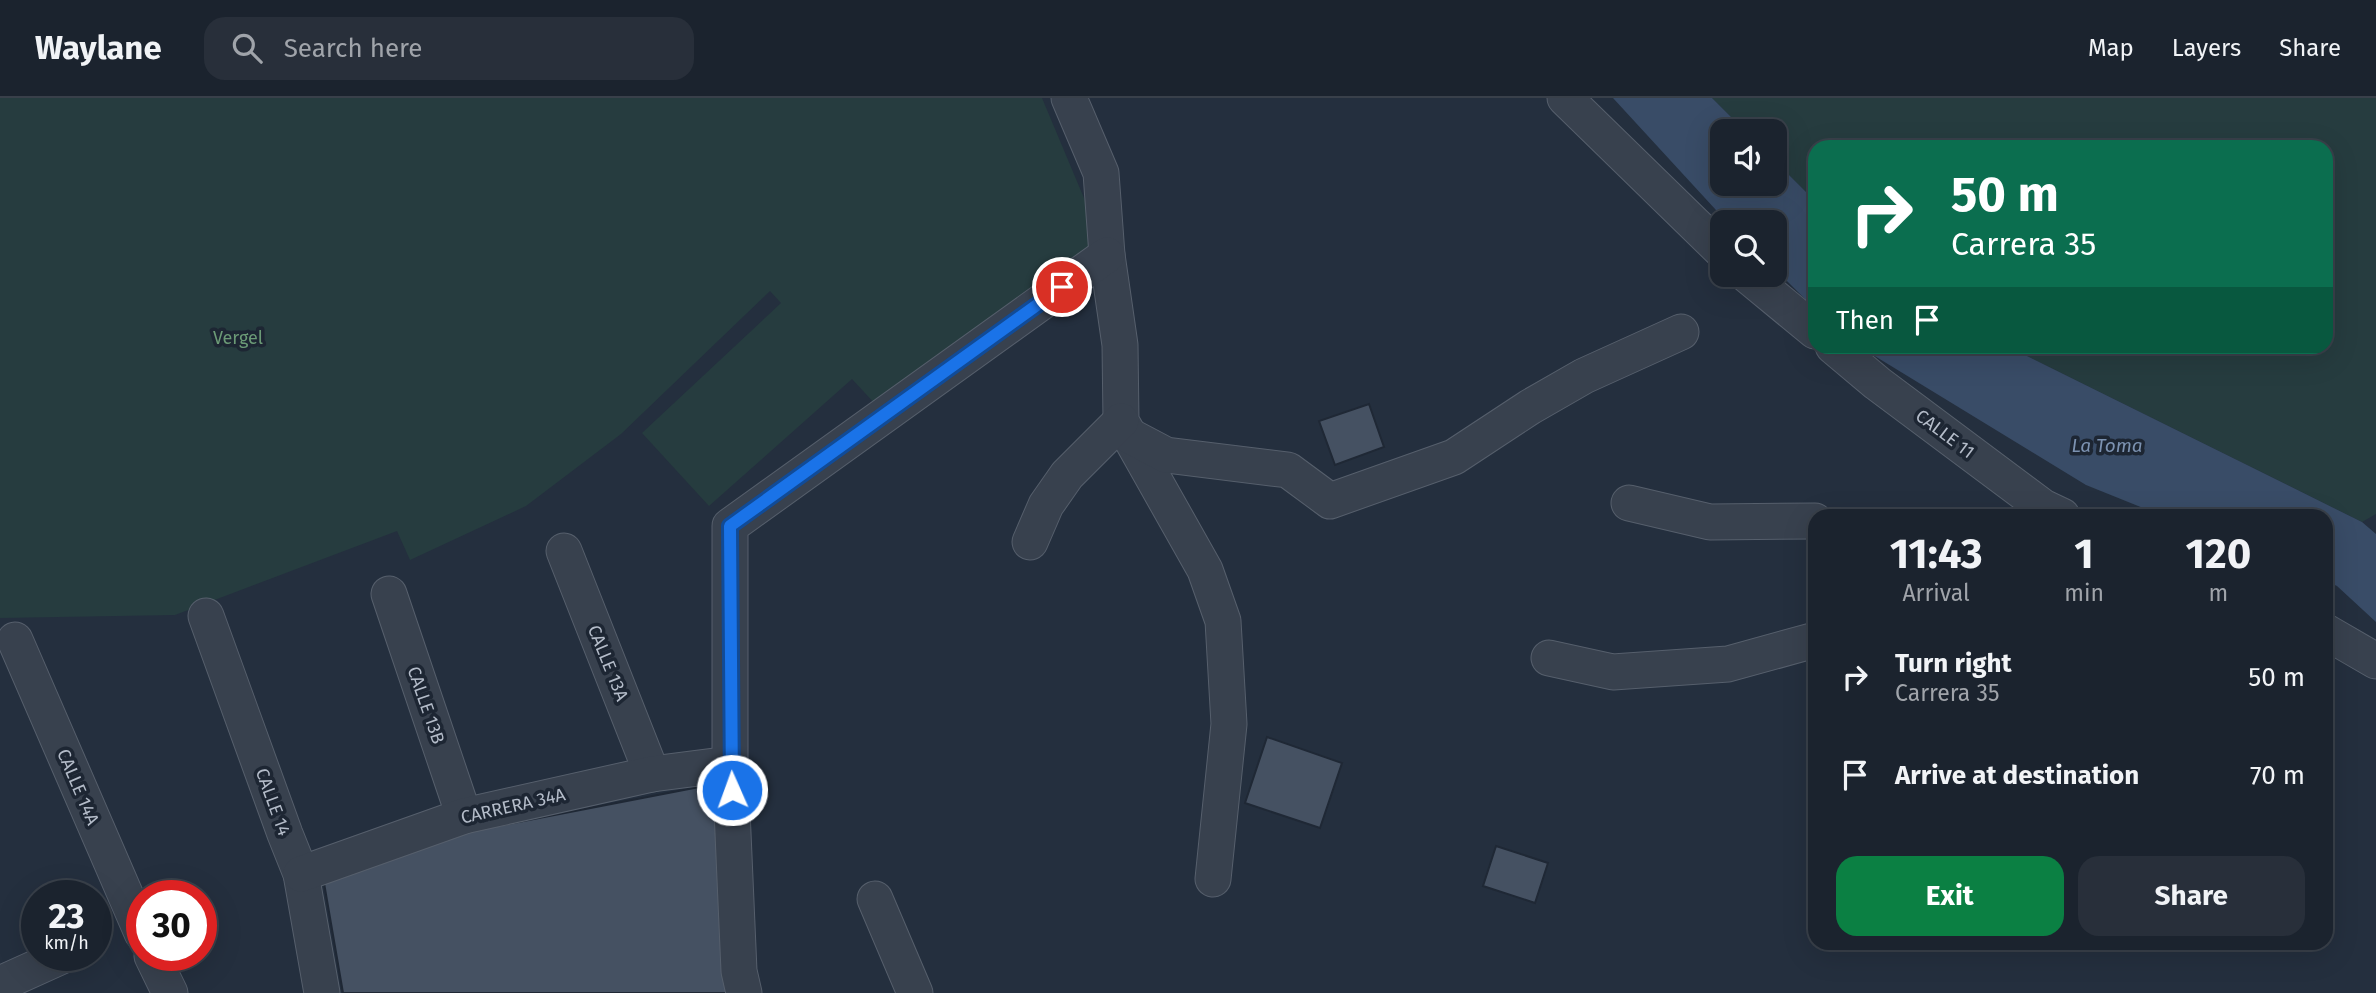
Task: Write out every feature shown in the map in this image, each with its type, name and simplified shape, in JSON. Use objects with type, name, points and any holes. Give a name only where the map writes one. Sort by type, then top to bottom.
[{"type":"street","points":[[1069,98],[1101,173],[1107,255],[1120,345],[1126,429],[1205,570],[1223,621],[1229,724],[1213,878]]},
{"type":"street","points":[[1564,98],[1710,239]]},
{"type":"street","points":[[744,993],[739,971],[730,764],[730,526],[1107,255]]},
{"type":"street","points":[[1762,287],[1808,325]]},
{"type":"street","points":[[1126,429],[1166,455],[1288,470],[1330,501],[1454,457],[1530,407],[1584,376],[1681,332]]},
{"type":"street","name":"CALLE 11","points":[[1843,354],[2041,509]]},
{"type":"street","points":[[1030,542],[1046,505],[1067,475],[1126,429]]},
{"type":"street","points":[[1629,503],[1710,522],[1808,521]]},
{"type":"street","name":"CALLE 13A","points":[[564,551],[652,774]]},
{"type":"street","name":"CALLE 13B","points":[[389,594],[464,817]]},
{"type":"street","name":"CALLE 14","points":[[206,616],[301,874],[322,993]]},
{"type":"street","points":[[2333,636],[2376,661]]},
{"type":"street","name":"CALLE 14A","points":[[15,640],[126,896]]},
{"type":"street","points":[[1549,658],[1613,671],[1728,664],[1808,642]]},
{"type":"street","name":"CARRERA 34A","points":[[301,874],[464,817],[652,774],[730,764]]},
{"type":"street","points":[[875,899],[915,993]]},
{"type":"street","points":[[0,984],[29,971]]},
{"type":"street","points":[[159,971],[170,993]]},
{"type":"green space","name":"Vergel","points":[[0,98],[1042,98],[1102,241],[877,406],[852,379],[709,506],[642,433],[781,303],[770,291],[621,434],[526,506],[410,560],[397,531],[175,615],[0,618]]},
{"type":"green space","points":[[1712,98],[2376,98],[2376,514],[2362,522],[2023,354],[2333,354],[2333,140],[1808,140],[1808,194],[1787,173],[1787,119],[1733,119]]},
{"type":"water","points":[[1613,98],[1712,98],[1733,119],[1710,119],[1710,196],[1787,196],[1787,173],[1808,194],[1808,302],[1787,281],[1787,210],[1716,210]]},
{"type":"water","name":"La Toma","points":[[1871,354],[2023,354],[2362,522],[2376,534],[2376,622],[2333,584],[2333,509],[2146,509],[2086,485]]},
{"type":"building","points":[[1369,404],[1384,447],[1335,465],[1319,421]]},
{"type":"building","points":[[1267,737],[1342,763],[1320,828],[1245,803]]},
{"type":"building","points":[[720,783],[727,993],[343,993],[324,883],[471,831]]},
{"type":"building","points":[[1496,846],[1548,863],[1535,903],[1483,886]]},
{"type":"route","points":[[732,790],[730,526],[1062,287]]}]
